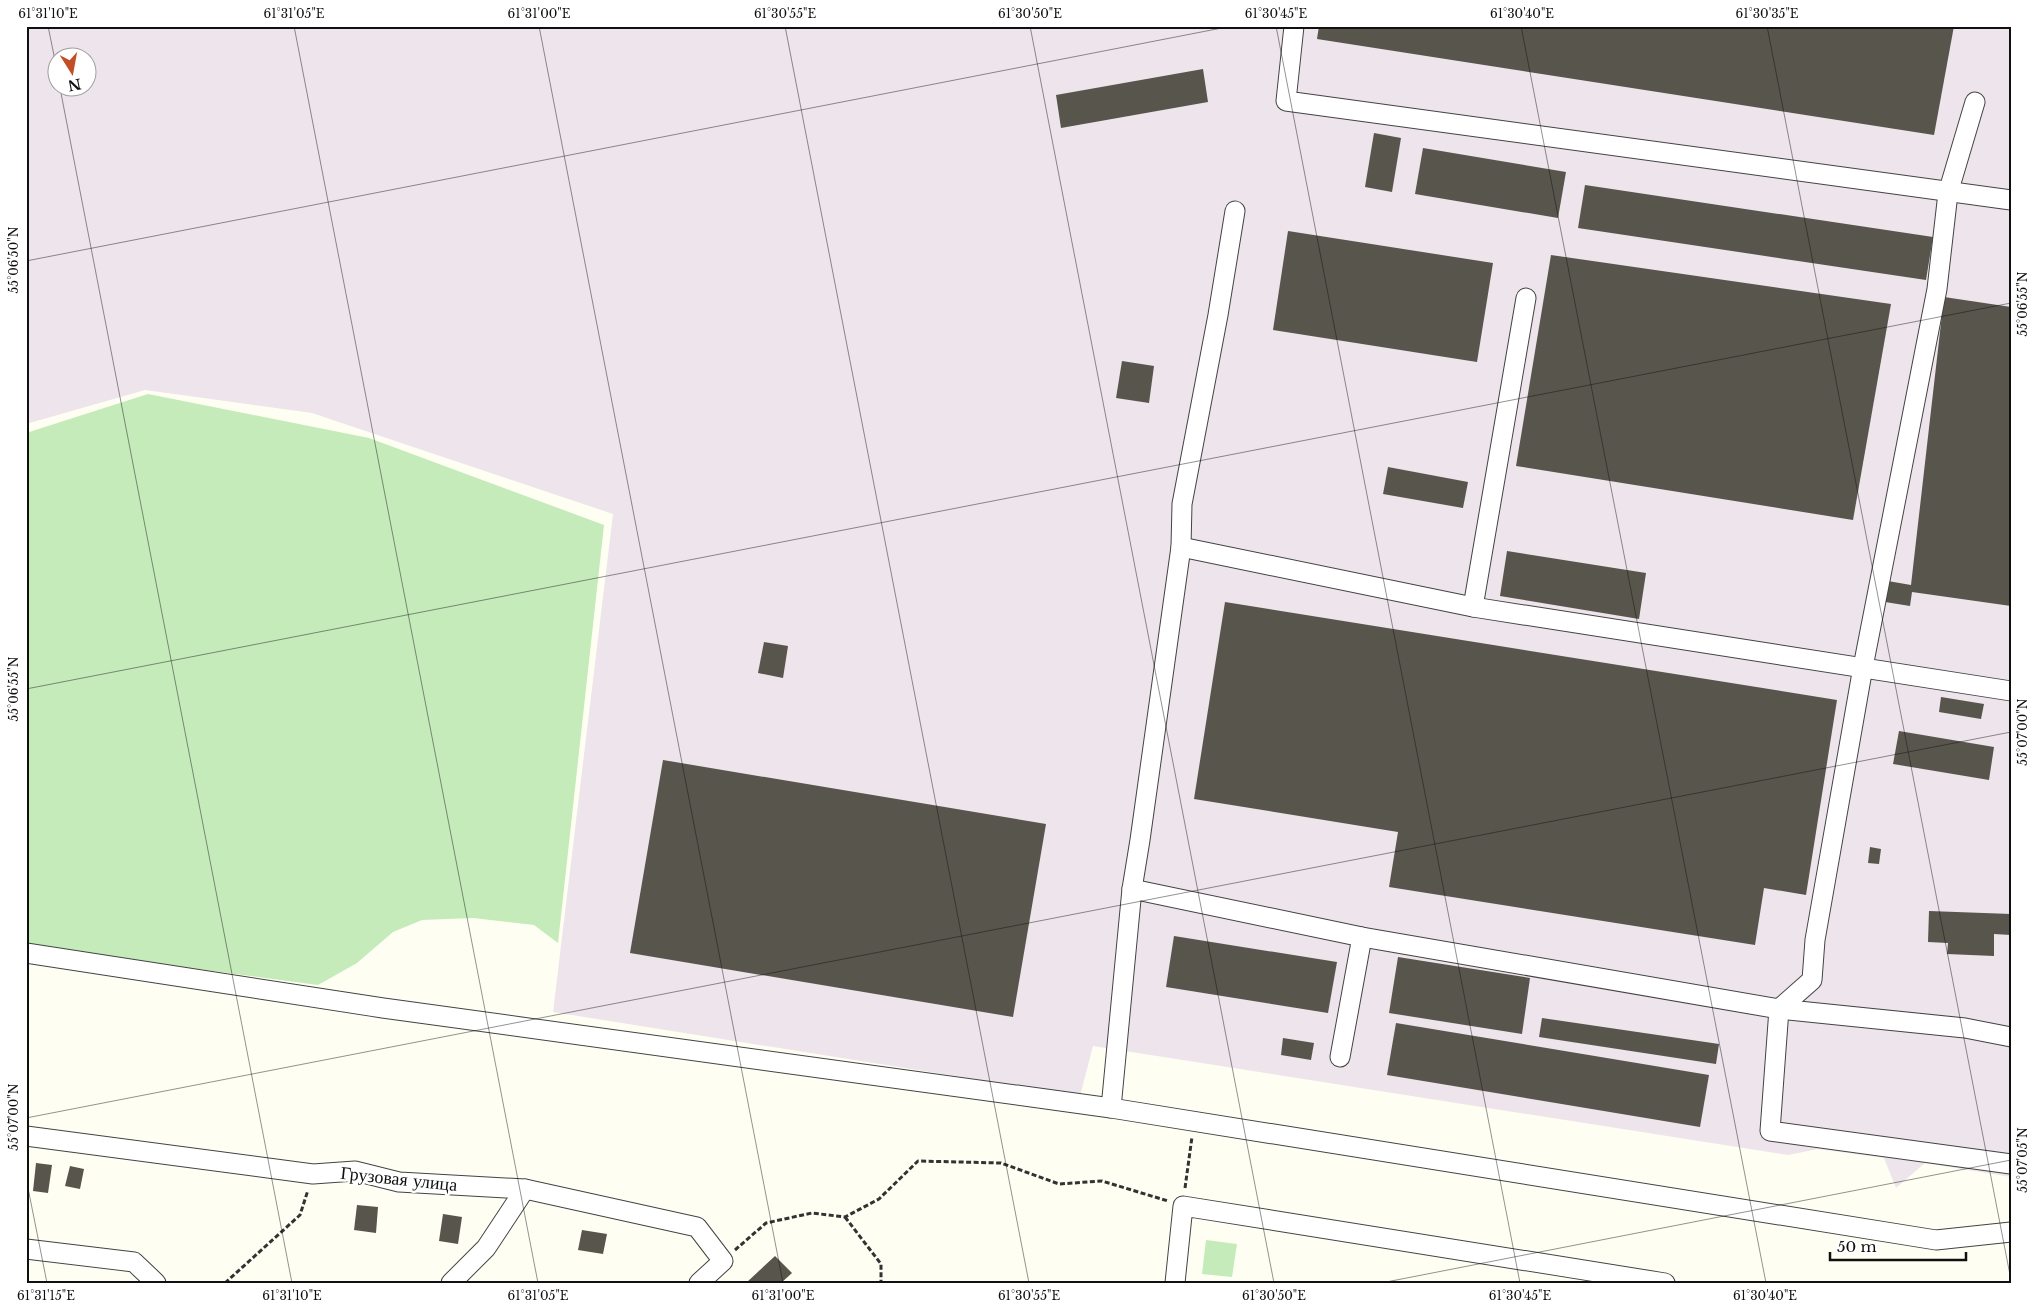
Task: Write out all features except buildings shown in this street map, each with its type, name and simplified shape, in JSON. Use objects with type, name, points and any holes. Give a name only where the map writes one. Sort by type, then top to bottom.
[{"type":"street","points":[[1294,26],[1286,101],[1948,193],[2011,200]]},
{"type":"street","points":[[1975,102],[1948,193],[1937,289],[1863,667],[1815,940],[1812,980],[1779,1008],[1770,1131],[2011,1164]]},
{"type":"street","points":[[1111,1108],[1132,889],[1181,546],[1182,504],[1218,315],[1235,210]]},
{"type":"street","points":[[1473,607],[1526,298]]},
{"type":"street","points":[[1181,546],[1473,607],[2011,691]]},
{"type":"street","points":[[1132,889],[1362,937],[1779,1008],[1965,1028],[2011,1037]]},
{"type":"street","points":[[1340,1057],[1362,937]]},
{"type":"street","points":[[26,953],[384,1008],[1111,1108],[1936,1240],[2011,1232]]},
{"type":"street","name":"Грузовая улица","points":[[26,1136],[313,1174],[355,1171],[399,1182],[525,1189],[697,1228],[723,1261]]},
{"type":"street","points":[[451,1283],[486,1248],[525,1189]]},
{"type":"street","points":[[1175,1283],[1183,1206],[1664,1283]]},
{"type":"street","points":[[26,1249],[134,1262],[156,1283]]},
{"type":"street","points":[[699,1283],[723,1261]]},
{"type":"path","points":[[1186,1181],[1189,1158]]},
{"type":"path","points":[[723,1261],[766,1224],[812,1213],[845,1217],[879,1199],[918,1161],[1001,1163],[1059,1184],[1102,1181],[1183,1206]]},
{"type":"path","points":[[225,1283],[300,1215],[313,1174]]},
{"type":"path","points":[[845,1217],[881,1264],[881,1283]]},
{"type":"shaded area","points":[[26,26],[2011,26],[2011,1177],[1925,1163],[1896,1188],[1884,1158],[1818,1149],[1788,1155],[1093,1046],[1080,1096],[553,1012],[613,514],[312,413],[145,390],[26,424]]},
{"type":"green space","points":[[148,394],[369,438],[604,525],[558,943],[534,925],[473,918],[422,920],[393,932],[357,963],[318,985],[26,946],[26,433]]},
{"type":"green space","points":[[1206,1240],[1237,1244],[1232,1277],[1202,1274]]}]
